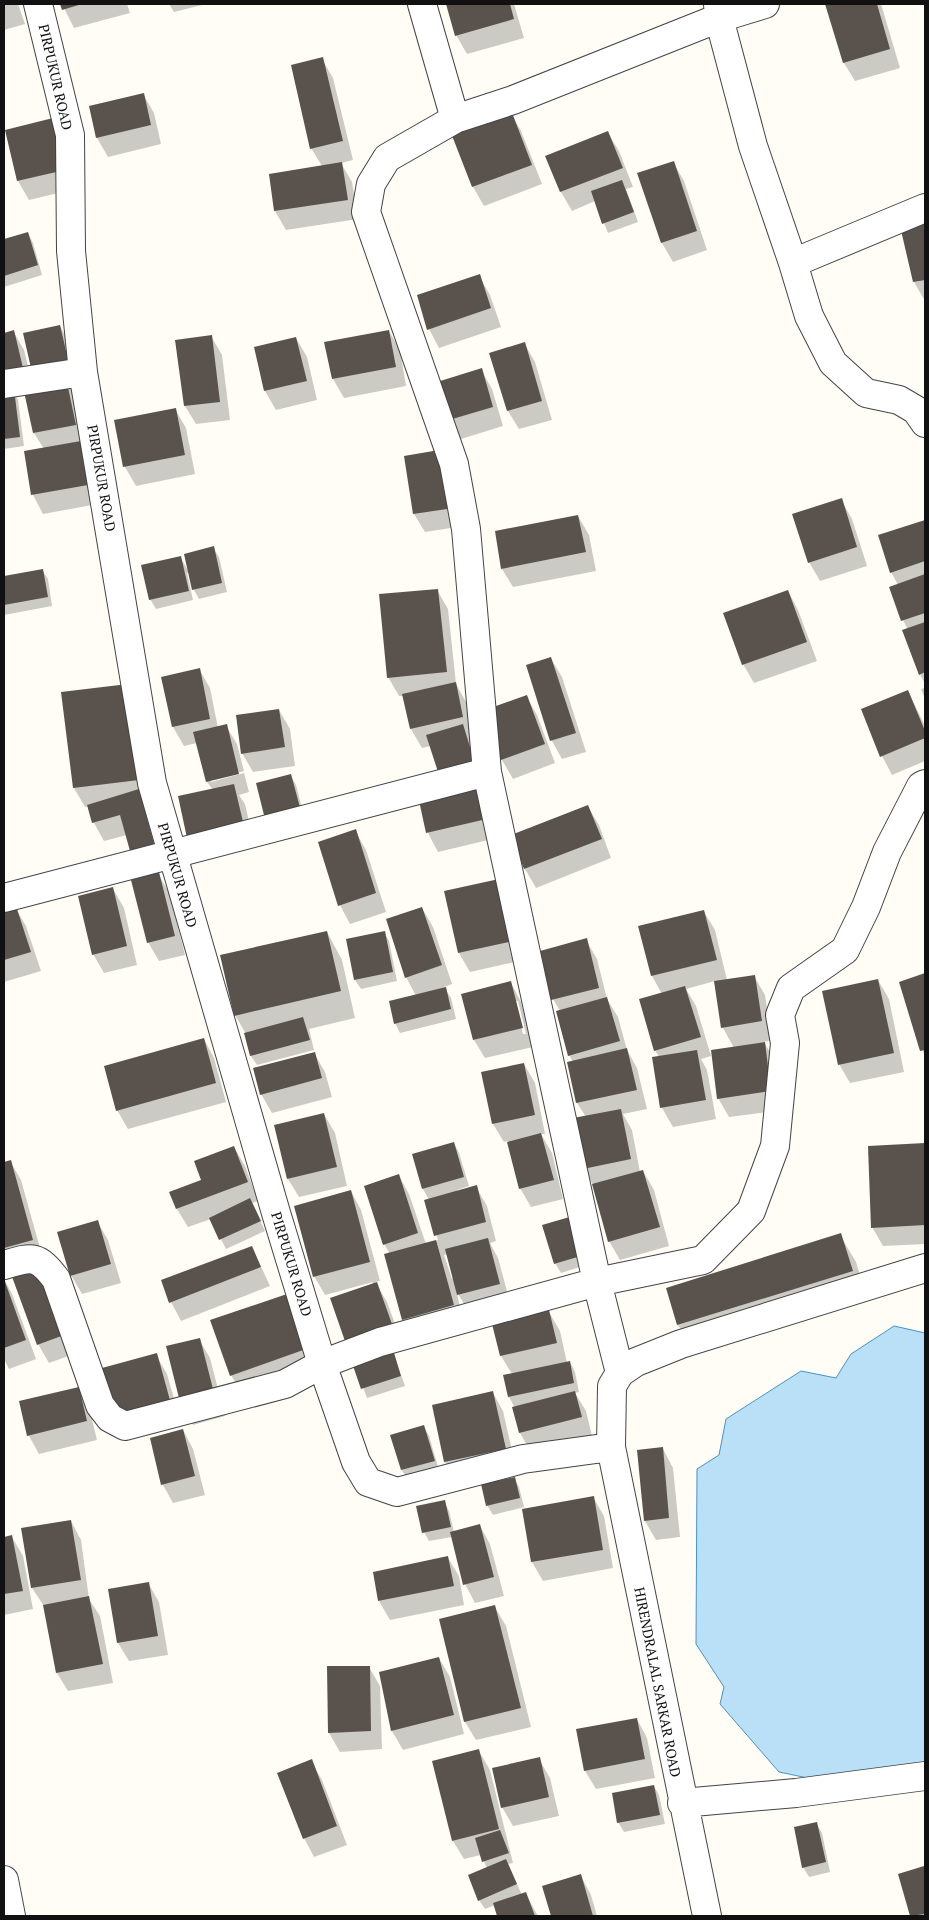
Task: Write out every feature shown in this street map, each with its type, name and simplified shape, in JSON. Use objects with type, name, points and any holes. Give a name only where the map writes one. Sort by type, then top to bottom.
[{"type":"street","name":"PIRPUKUR ROAD","points":[[38,4],[70,135],[71,251],[84,372],[152,783],[322,1364],[356,1462],[368,1482],[397,1492],[523,1459],[610,1447]]},
{"type":"street","points":[[422,4],[455,119]]},
{"type":"street","points":[[765,4],[718,11],[513,100],[455,119],[386,158],[371,184],[366,212],[454,464],[466,530],[488,772],[597,1282],[620,1373],[636,1362],[681,1344],[925,1268]]},
{"type":"street","points":[[718,11],[753,146],[793,262],[809,316],[833,363],[866,393],[899,400],[916,410],[925,422]]},
{"type":"street","points":[[793,262],[925,208]]},
{"type":"street","points":[[4,384],[84,372]]},
{"type":"street","points":[[4,898],[488,772]]},
{"type":"street","points":[[4,1265],[31,1258],[44,1263],[56,1279],[100,1405],[110,1418],[125,1426],[285,1384],[322,1364],[380,1342],[597,1282],[703,1260],[751,1211],[775,1146],[785,1043],[780,1015],[791,988],[845,950],[866,907],[887,852],[921,786],[925,784]]},
{"type":"street","name":"HIRENDRALAL SARKAR ROAD","points":[[620,1373],[612,1386],[610,1447],[707,1916]]},
{"type":"street","points":[[682,1802],[796,1793],[925,1776]]},
{"type":"street","points":[[4,1880],[11,1916]]},
{"type":"water","points":[[894,1326],[925,1333],[925,1770],[841,1785],[779,1772],[720,1704],[724,1687],[696,1644],[697,1469],[719,1455],[726,1419],[801,1371],[836,1378],[851,1354]]},
{"type":"building","points":[[60,4],[82,4],[62,10]]},
{"type":"building","points":[[446,4],[510,4],[514,19],[455,36]]},
{"type":"building","points":[[825,4],[877,4],[890,49],[843,63]]},
{"type":"building","points":[[323,57],[343,141],[310,149],[291,65]]},
{"type":"building","points":[[144,93],[151,125],[96,138],[89,106]]},
{"type":"building","points":[[511,110],[532,165],[472,187],[451,133]]},
{"type":"building","points":[[53,118],[65,170],[17,181],[5,130]]},
{"type":"building","points":[[608,131],[623,168],[560,192],[545,156]]},
{"type":"building","points":[[674,161],[697,231],[661,243],[637,173]]},
{"type":"building","points":[[342,162],[348,200],[274,211],[269,174]]},
{"type":"building","points":[[622,180],[634,212],[602,224],[591,191]]},
{"type":"building","points":[[925,220],[925,280],[913,282],[900,226]]},
{"type":"building","points":[[28,232],[38,265],[4,276],[4,239]]},
{"type":"building","points":[[480,274],[491,308],[427,330],[417,295]]},
{"type":"building","points":[[60,325],[70,368],[33,377],[23,333]]},
{"type":"building","points":[[14,330],[23,368],[4,373],[4,333]]},
{"type":"building","points":[[389,330],[396,367],[332,379],[324,342]]},
{"type":"building","points":[[212,335],[220,402],[184,406],[175,340]]},
{"type":"building","points":[[296,337],[307,381],[264,391],[254,347]]},
{"type":"building","points":[[525,342],[542,401],[507,411],[489,353]]},
{"type":"building","points":[[482,368],[493,407],[449,420],[437,382]]},
{"type":"building","points":[[66,378],[76,425],[33,433],[23,387]]},
{"type":"building","points":[[14,389],[20,437],[4,439],[4,390]]},
{"type":"building","points":[[176,408],[185,455],[123,467],[114,420]]},
{"type":"building","points":[[81,441],[88,485],[31,495],[24,451]]},
{"type":"building","points":[[445,449],[454,508],[413,514],[404,456]]},
{"type":"building","points":[[842,498],[857,547],[808,563],[792,514]]},
{"type":"building","points":[[578,515],[586,552],[501,569],[495,531]]},
{"type":"building","points":[[925,520],[925,561],[890,573],[878,535]]},
{"type":"building","points":[[214,546],[222,583],[192,590],[184,554]]},
{"type":"building","points":[[181,556],[189,591],[149,600],[141,565]]},
{"type":"building","points":[[43,569],[48,597],[4,605],[4,576]]},
{"type":"building","points":[[925,574],[925,613],[901,621],[889,587]]},
{"type":"building","points":[[438,589],[447,672],[387,678],[379,594]]},
{"type":"building","points":[[788,590],[807,642],[742,665],[723,613]]},
{"type":"building","points":[[925,622],[925,672],[919,675],[902,630]]},
{"type":"building","points":[[551,657],[576,733],[550,741],[526,665]]},
{"type":"building","points":[[200,668],[210,719],[172,727],[161,677]]},
{"type":"building","points":[[456,682],[463,717],[410,729],[402,694]]},
{"type":"building","points":[[128,684],[139,780],[73,788],[61,692]]},
{"type":"building","points":[[908,690],[925,731],[925,738],[880,757],[861,709]]},
{"type":"building","points":[[527,695],[545,744],[501,760],[482,711]]},
{"type":"building","points":[[279,709],[285,747],[241,754],[236,715]]},
{"type":"building","points":[[227,724],[239,774],[206,782],[193,732]]},
{"type":"building","points":[[463,724],[476,767],[440,778],[426,735]]},
{"type":"building","points":[[291,774],[302,815],[266,823],[256,783]]},
{"type":"building","points":[[483,781],[491,818],[426,833],[418,796]]},
{"type":"building","points":[[234,784],[244,826],[187,838],[178,796]]},
{"type":"building","points":[[139,789],[154,844],[130,851],[120,815],[92,823],[87,805]]},
{"type":"building","points":[[588,805],[602,839],[524,869],[511,835]]},
{"type":"building","points":[[356,829],[376,893],[338,906],[318,842]]},
{"type":"building","points":[[159,872],[175,936],[147,943],[131,880]]},
{"type":"building","points":[[499,879],[513,941],[458,953],[444,891]]},
{"type":"building","points":[[113,887],[127,946],[92,955],[78,896]]},
{"type":"building","points":[[16,906],[31,952],[4,960],[4,909]]},
{"type":"building","points":[[422,907],[442,965],[405,978],[386,919]]},
{"type":"building","points":[[704,910],[717,960],[651,976],[638,926]]},
{"type":"building","points":[[327,931],[341,991],[234,1016],[220,955]]},
{"type":"building","points":[[385,931],[393,972],[354,980],[346,939]]},
{"type":"building","points":[[587,938],[599,988],[551,1000],[540,951]]},
{"type":"building","points":[[925,973],[925,1050],[920,1051],[899,982]]},
{"type":"building","points":[[755,975],[762,1021],[721,1028],[714,981]]},
{"type":"building","points":[[878,979],[894,1053],[838,1065],[822,991]]},
{"type":"building","points":[[511,981],[523,1028],[473,1040],[461,994]]},
{"type":"building","points":[[685,986],[701,1037],[654,1051],[639,999]]},
{"type":"building","points":[[446,987],[451,1009],[394,1024],[389,1001]]},
{"type":"building","points":[[607,997],[620,1041],[568,1056],[556,1011]]},
{"type":"building","points":[[303,1017],[310,1040],[250,1056],[244,1033]]},
{"type":"building","points":[[204,1038],[216,1083],[116,1111],[104,1066]]},
{"type":"building","points":[[765,1042],[771,1091],[717,1099],[711,1050]]},
{"type":"building","points":[[627,1048],[637,1090],[576,1103],[567,1062]]},
{"type":"building","points":[[697,1050],[706,1100],[660,1108],[652,1057]]},
{"type":"building","points":[[315,1052],[322,1078],[260,1095],[253,1068]]},
{"type":"building","points":[[524,1063],[535,1115],[492,1124],[481,1072]]},
{"type":"building","points":[[621,1109],[631,1159],[583,1169],[573,1118]]},
{"type":"building","points":[[324,1113],[337,1167],[287,1179],[274,1125]]},
{"type":"building","points":[[541,1133],[554,1180],[519,1189],[507,1142]]},
{"type":"building","points":[[454,1142],[464,1177],[422,1189],[412,1154]]},
{"type":"building","points":[[925,1143],[925,1225],[871,1228],[868,1146]]},
{"type":"building","points":[[234,1146],[248,1182],[176,1209],[169,1192],[201,1180],[194,1161]]},
{"type":"building","points":[[11,1160],[33,1240],[4,1248],[4,1162]]},
{"type":"building","points":[[643,1170],[660,1227],[608,1242],[592,1184]]},
{"type":"building","points":[[399,1174],[418,1233],[383,1245],[364,1186]]},
{"type":"building","points":[[477,1185],[486,1222],[434,1236],[424,1200]]},
{"type":"building","points":[[351,1190],[370,1262],[313,1277],[294,1206]]},
{"type":"building","points":[[250,1198],[261,1221],[219,1240],[209,1218]]},
{"type":"building","points":[[573,1216],[584,1255],[554,1264],[542,1225]]},
{"type":"building","points":[[98,1220],[111,1264],[70,1276],[57,1232]]},
{"type":"building","points":[[841,1233],[853,1271],[677,1325],[666,1288]]},
{"type":"building","points":[[488,1238],[500,1284],[457,1295],[445,1249]]},
{"type":"building","points":[[436,1240],[454,1305],[402,1320],[384,1254]]},
{"type":"building","points":[[252,1246],[261,1267],[169,1303],[161,1280]]},
{"type":"building","points":[[38,1264],[64,1335],[37,1345],[11,1274]]},
{"type":"building","points":[[4,1279],[26,1340],[4,1348]]},
{"type":"building","points":[[377,1282],[393,1327],[346,1344],[330,1298]]},
{"type":"building","points":[[287,1294],[306,1349],[230,1376],[210,1320]]},
{"type":"building","points":[[549,1310],[557,1343],[500,1356],[492,1324]]},
{"type":"building","points":[[200,1338],[215,1397],[181,1406],[166,1346]]},
{"type":"building","points":[[392,1346],[401,1376],[361,1389],[351,1360]]},
{"type":"building","points":[[157,1353],[171,1404],[116,1420],[102,1368]]},
{"type":"building","points":[[570,1361],[574,1383],[508,1397],[503,1375]]},
{"type":"building","points":[[79,1387],[87,1421],[27,1436],[19,1401]]},
{"type":"building","points":[[493,1391],[506,1449],[444,1462],[432,1405]]},
{"type":"building","points":[[575,1391],[582,1417],[519,1433],[512,1407]]},
{"type":"building","points":[[424,1425],[435,1461],[401,1470],[390,1435]]},
{"type":"building","points":[[183,1429],[195,1476],[161,1485],[150,1438]]},
{"type":"building","points":[[663,1447],[669,1518],[644,1521],[637,1450]]},
{"type":"building","points":[[515,1477],[520,1498],[486,1506],[481,1484]]},
{"type":"building","points":[[594,1496],[603,1550],[531,1562],[522,1509]]},
{"type":"building","points":[[445,1500],[451,1527],[422,1533],[416,1506]]},
{"type":"building","points":[[71,1520],[81,1580],[31,1588],[21,1528]]},
{"type":"building","points":[[480,1524],[494,1577],[463,1585],[450,1532]]},
{"type":"building","points":[[12,1535],[23,1591],[4,1594],[4,1537]]},
{"type":"building","points":[[448,1556],[454,1586],[378,1601],[373,1572]]},
{"type":"building","points":[[149,1582],[158,1636],[117,1643],[108,1589]]},
{"type":"building","points":[[89,1596],[103,1664],[56,1673],[43,1605]]},
{"type":"building","points":[[495,1605],[521,1708],[464,1722],[439,1619]]},
{"type":"building","points":[[439,1657],[454,1715],[391,1731],[379,1672]]},
{"type":"building","points":[[327,1666],[370,1666],[371,1731],[328,1733]]},
{"type":"building","points":[[637,1718],[645,1759],[584,1771],[576,1729]]},
{"type":"building","points":[[479,1749],[499,1829],[452,1841],[432,1761]]},
{"type":"building","points":[[540,1757],[549,1797],[501,1808],[492,1768]]},
{"type":"building","points":[[312,1759],[337,1826],[303,1839],[277,1773]]},
{"type":"building","points":[[654,1785],[660,1815],[617,1823],[612,1793]]},
{"type":"building","points":[[817,1822],[826,1862],[802,1868],[794,1827]]},
{"type":"building","points":[[500,1830],[509,1853],[482,1862],[475,1838]]},
{"type":"building","points":[[506,1859],[517,1884],[478,1901],[468,1875]]},
{"type":"building","points":[[924,1866],[925,1914],[910,1916],[898,1874]]},
{"type":"building","points":[[581,1874],[593,1916],[551,1916],[542,1886]]},
{"type":"building","points":[[526,1892],[535,1916],[497,1916],[493,1903]]}]
